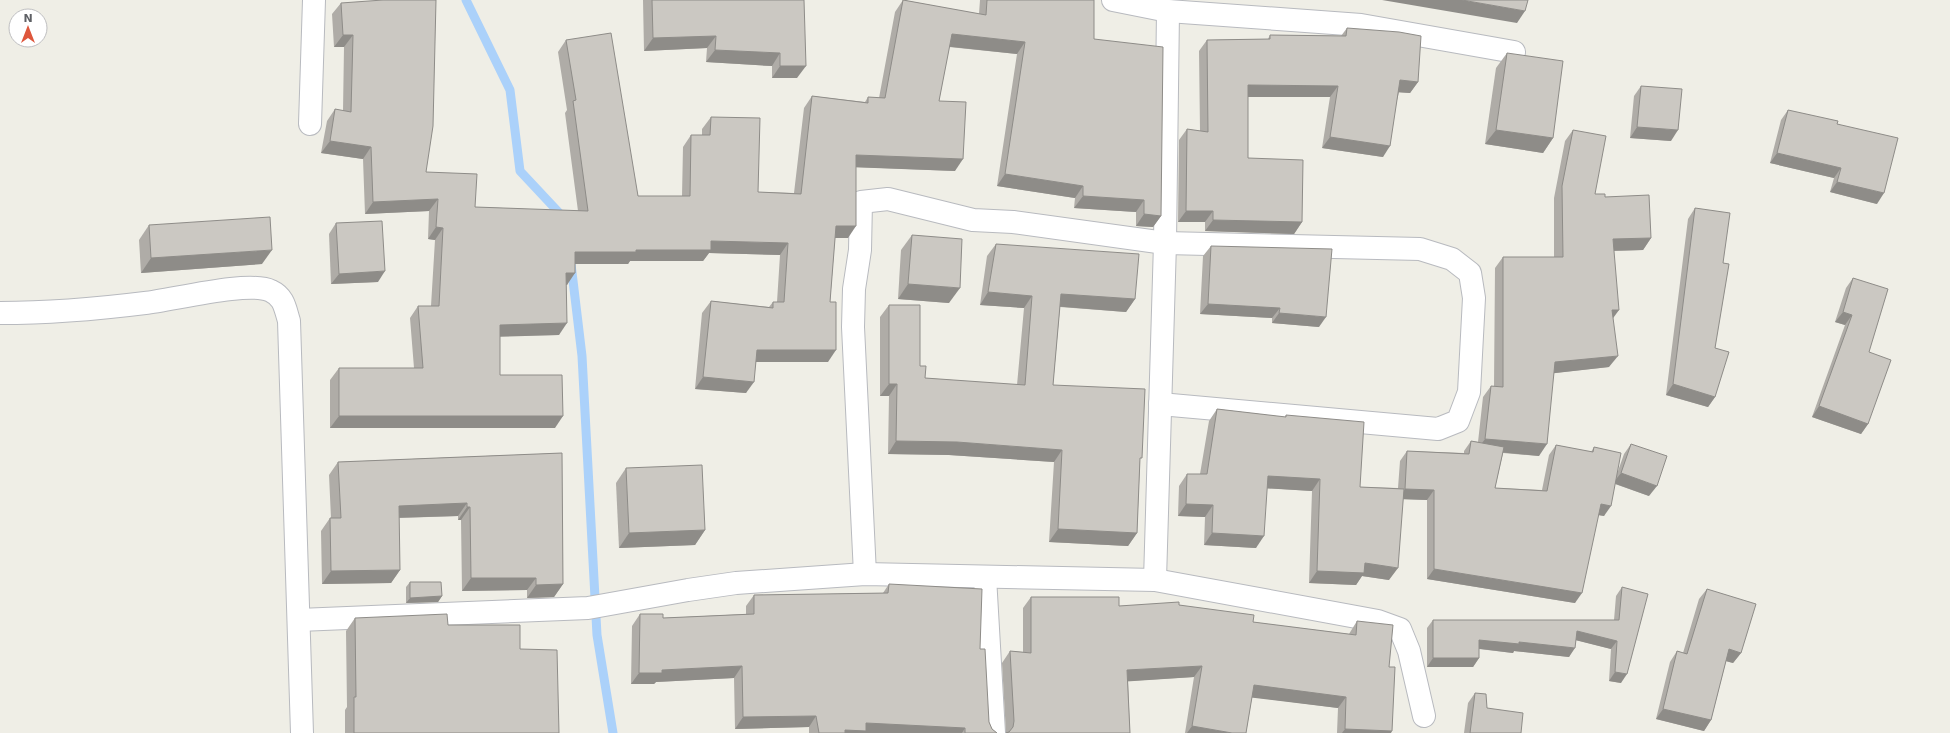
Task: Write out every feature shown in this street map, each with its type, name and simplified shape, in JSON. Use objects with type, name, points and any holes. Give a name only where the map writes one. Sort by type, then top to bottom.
[{"type":"street","points":[[310,124],[314,0]]},
{"type":"street","points":[[1113,0],[1168,11],[1361,24],[1514,52]]},
{"type":"street","points":[[1155,580],[1165,243],[1168,11]]},
{"type":"street","points":[[865,574],[853,327],[854,289],[860,250],[861,202],[888,199],[973,220],[1013,222],[1165,243],[1420,249],[1452,259],[1470,273],[1474,298],[1469,392],[1458,421],[1438,429],[1160,404]]},
{"type":"street","points":[[0,313],[32,313],[145,303],[243,288],[270,290],[282,298],[289,321],[302,733]]},
{"type":"street","points":[[299,620],[588,608],[736,583],[865,574],[1155,580],[1378,621],[1400,629],[1408,651],[1424,716]]},
{"type":"street","points":[[985,577],[994,733]]},
{"type":"building","points":[[383,0],[436,0],[433,126],[426,172],[477,174],[475,207],[588,211],[573,101],[576,100],[566,40],[611,33],[638,196],[690,196],[691,135],[710,135],[711,117],[760,118],[758,192],[801,194],[812,96],[868,103],[868,97],[885,98],[903,0],[986,15],[987,0],[1094,0],[1094,39],[1163,47],[1161,216],[1144,214],[1144,200],[1083,196],[1083,186],[1005,174],[1025,42],[952,34],[939,101],[966,102],[963,159],[856,155],[856,226],[836,226],[830,302],[836,302],[836,350],[757,350],[754,382],[703,377],[711,301],[773,308],[773,302],[784,302],[788,243],[711,241],[711,250],[575,252],[575,273],[566,273],[567,323],[500,325],[500,375],[562,375],[563,416],[339,416],[339,368],[423,368],[418,306],[439,306],[443,228],[436,227],[438,199],[373,202],[371,147],[330,141],[335,109],[351,112],[353,35],[343,35],[341,3]]},
{"type":"building","points":[[652,0],[804,0],[806,66],[780,66],[780,53],[715,50],[716,36],[653,38]]},
{"type":"building","points":[[1462,0],[1528,0],[1525,11]]},
{"type":"building","points":[[1347,28],[1399,32],[1421,36],[1418,82],[1400,80],[1390,146],[1330,137],[1338,86],[1248,85],[1248,158],[1303,160],[1302,222],[1213,220],[1213,211],[1186,211],[1187,129],[1208,132],[1207,40],[1270,39],[1270,35],[1346,36]]},
{"type":"building","points":[[1507,53],[1563,61],[1553,138],[1496,130]]},
{"type":"building","points":[[1641,86],[1682,89],[1678,130],[1637,127]]},
{"type":"building","points":[[1788,110],[1838,121],[1837,124],[1898,138],[1884,193],[1837,182],[1841,168],[1777,153]]},
{"type":"building","points":[[1573,130],[1606,136],[1595,194],[1605,194],[1605,197],[1649,195],[1651,238],[1613,239],[1619,310],[1612,310],[1618,356],[1555,362],[1547,444],[1485,439],[1491,386],[1503,387],[1503,257],[1563,257],[1562,186]]},
{"type":"building","points":[[1695,208],[1730,213],[1723,263],[1729,264],[1715,348],[1729,352],[1715,397],[1673,384]]},
{"type":"building","points":[[270,217],[272,250],[151,258],[149,225]]},
{"type":"building","points":[[382,221],[385,271],[339,274],[336,223]]},
{"type":"building","points":[[912,235],[962,239],[960,288],[908,284]]},
{"type":"building","points":[[996,244],[1139,254],[1135,299],[1061,294],[1053,385],[1145,389],[1137,533],[1058,529],[1062,450],[957,442],[896,441],[897,384],[889,384],[889,305],[920,305],[920,366],[926,366],[925,378],[1025,385],[1032,296],[988,292]]},
{"type":"building","points":[[1211,246],[1332,249],[1326,317],[1279,313],[1280,308],[1208,304]]},
{"type":"building","points":[[1853,278],[1888,289],[1869,352],[1891,360],[1868,424],[1819,406],[1852,315],[1843,312]]},
{"type":"building","points":[[1217,409],[1286,417],[1286,415],[1364,422],[1360,487],[1404,489],[1398,568],[1365,563],[1364,573],[1317,571],[1320,479],[1268,476],[1264,536],[1212,533],[1213,505],[1186,504],[1187,474],[1207,474]]},
{"type":"building","points":[[1471,441],[1504,447],[1495,488],[1547,491],[1556,445],[1593,452],[1594,447],[1621,453],[1611,506],[1601,504],[1582,593],[1434,569],[1434,490],[1405,489],[1407,451],[1469,454]]},
{"type":"building","points":[[1631,444],[1667,456],[1657,486],[1621,473]]},
{"type":"building","points":[[562,453],[563,584],[536,585],[536,578],[471,578],[470,507],[467,507],[467,503],[399,506],[400,570],[331,571],[330,518],[341,518],[338,462]]},
{"type":"building","points":[[702,465],[705,530],[629,533],[626,468]]},
{"type":"building","points":[[410,582],[441,582],[442,596],[410,598]]},
{"type":"building","points":[[889,584],[982,589],[980,649],[985,649],[989,722],[992,729],[997,733],[965,733],[965,728],[866,723],[866,731],[845,730],[845,733],[819,733],[816,716],[743,717],[742,666],[662,670],[662,673],[639,673],[640,614],[663,614],[663,618],[754,614],[754,595],[888,593]]},
{"type":"building","points":[[1622,587],[1648,594],[1627,674],[1615,672],[1617,641],[1577,631],[1575,648],[1519,642],[1519,644],[1479,640],[1479,658],[1433,658],[1433,620],[1619,620]]},
{"type":"building","points":[[1707,589],[1756,604],[1741,653],[1729,649],[1711,720],[1663,709],[1677,651],[1687,654]]},
{"type":"building","points":[[1031,597],[1119,597],[1119,606],[1179,602],[1179,605],[1254,615],[1253,622],[1356,635],[1357,621],[1393,625],[1389,667],[1395,667],[1392,731],[1345,729],[1346,697],[1254,685],[1246,733],[1232,733],[1192,726],[1202,666],[1127,670],[1130,733],[1006,733],[1013,727],[1014,721],[1010,651],[1031,653]]},
{"type":"building","points":[[447,614],[448,625],[520,625],[520,649],[557,650],[559,733],[354,733],[354,697],[356,697],[355,618]]},
{"type":"building","points":[[1475,693],[1486,694],[1487,708],[1523,713],[1521,733],[1470,733]]},
{"type":"waterway","points":[[466,0],[510,90],[520,171],[564,218]]},
{"type":"waterway","points":[[571,264],[582,356],[597,635],[613,733]]}]
